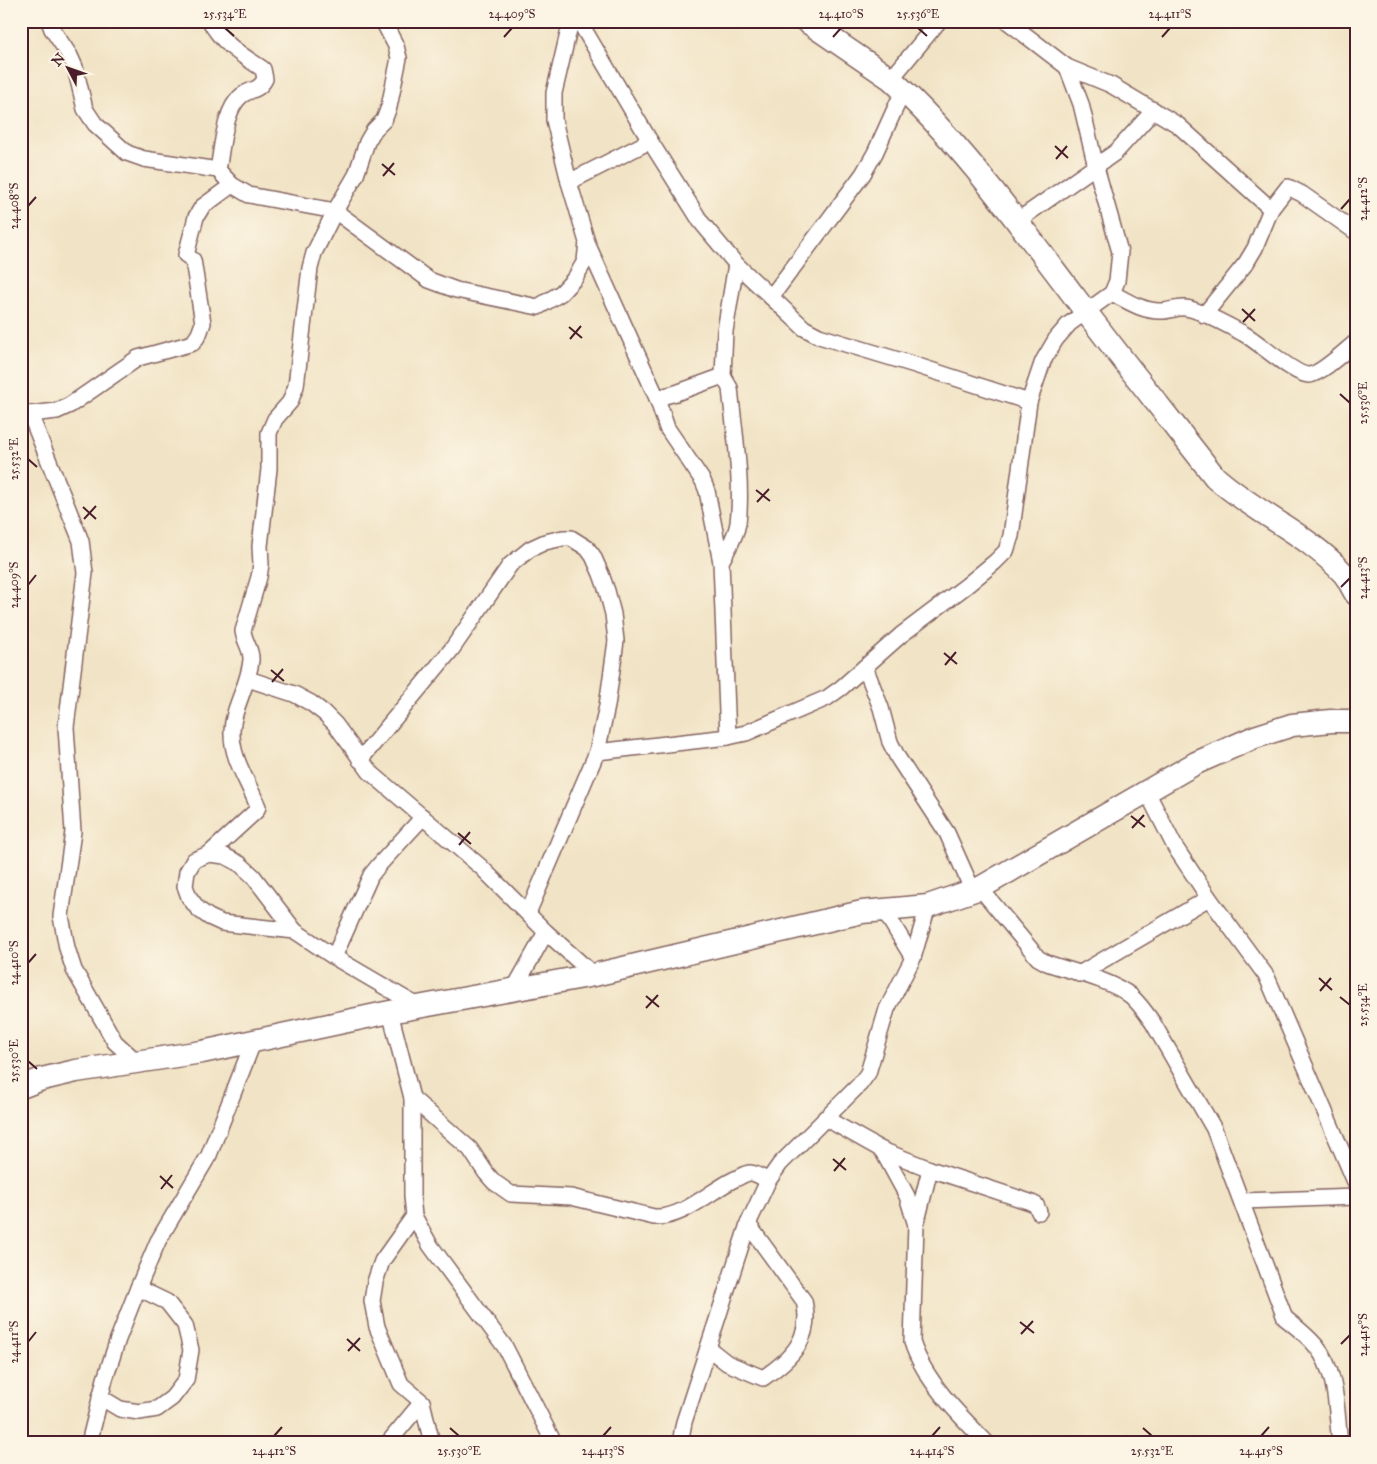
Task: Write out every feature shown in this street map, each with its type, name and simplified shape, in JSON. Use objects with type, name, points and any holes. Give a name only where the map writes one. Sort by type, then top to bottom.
[{"type":"street","points":[[49,21],[73,62],[85,109],[95,124],[126,153],[144,160],[218,170],[232,185],[249,195],[335,211],[429,280],[456,290],[538,307],[561,293],[575,278],[585,261],[586,242]]},
{"type":"street","points":[[210,21],[216,32],[235,50],[263,69],[265,79],[261,87],[242,95],[233,104],[228,115],[218,170]]},
{"type":"street","points":[[295,931],[222,923],[198,909],[188,898],[185,886],[187,872],[194,860],[209,854],[256,811],[258,807],[240,768],[234,750],[232,731],[236,712],[248,679],[252,658],[244,640],[243,631],[261,564],[260,546],[270,469],[269,433],[275,419],[290,402],[296,386],[310,268],[314,253],[356,175],[367,142],[374,130],[384,120],[389,107],[399,58],[396,46],[383,21]]},
{"type":"street","points":[[571,21],[554,93],[554,120],[586,242],[657,398],[667,428],[698,472],[707,491],[722,562],[728,737]]},
{"type":"street","points":[[579,21],[650,141],[701,222],[736,264],[804,328],[819,336],[915,364],[1029,402]]},
{"type":"street","points":[[806,21],[897,85],[948,137],[1017,221],[1085,312],[1215,477],[1228,489],[1328,558],[1345,576],[1356,594]]},
{"type":"street","points":[[771,297],[863,174],[876,153],[897,85],[939,21]]},
{"type":"street","points":[[1007,21],[1067,67],[1112,85],[1178,125],[1271,209]]},
{"type":"street","points":[[597,752],[728,737],[746,733],[827,698],[901,635],[966,586],[1006,551],[1011,536],[1029,402],[1043,361],[1056,339],[1069,324],[1112,293],[1117,281],[1120,252],[1096,167],[1081,104],[1067,67]]},
{"type":"street","points":[[1017,221],[1096,167],[1122,146],[1154,110]]},
{"type":"street","points":[[569,182],[650,141]]},
{"type":"street","points":[[137,1062],[115,1042],[74,970],[67,948],[61,916],[73,832],[66,727],[86,573],[81,541],[26,413],[57,411],[70,405],[138,358],[193,343],[200,334],[203,323],[193,260],[186,255],[196,217],[202,207],[232,185]]},
{"type":"street","points":[[1204,315],[1246,263],[1255,248],[1271,209],[1288,188],[1302,194],[1356,232]]},
{"type":"street","points":[[722,562],[738,524],[740,492],[730,388],[723,376],[725,331],[736,264]]},
{"type":"street","points":[[1112,293],[1152,311],[1186,308],[1204,315],[1246,335],[1295,370],[1307,375],[1315,374],[1356,342]]},
{"type":"street","points":[[657,398],[723,376]]},
{"type":"street","points":[[360,760],[452,649],[510,565],[530,549],[545,542],[563,538],[571,538],[587,548],[601,574],[613,614],[616,641],[610,688],[597,752],[528,913]]},
{"type":"street","points":[[865,667],[881,708],[890,742],[898,758],[947,833],[972,889],[980,888]]},
{"type":"street","points":[[248,679],[294,694],[311,703],[335,724],[370,772],[481,867],[546,932],[594,975]]},
{"type":"street","points":[[21,1086],[76,1071],[202,1052],[390,1012],[421,1008],[594,975],[862,912],[928,906],[980,888],[1196,763],[1255,737],[1292,725],[1331,721],[1356,721]]},
{"type":"street","points":[[1147,792],[1175,847],[1209,898],[1267,977],[1356,1184]]},
{"type":"street","points":[[334,957],[371,875],[423,817]]},
{"type":"street","points":[[209,854],[226,856],[240,864],[253,876],[295,931],[334,957],[421,1008]]},
{"type":"street","points":[[980,888],[1038,958],[1047,963],[1111,984],[1129,994],[1148,1015],[1214,1129],[1285,1318],[1306,1335],[1318,1348],[1330,1372],[1334,1386],[1340,1443]]},
{"type":"street","points":[[1079,974],[1209,898]]},
{"type":"street","points":[[680,1443],[684,1422],[748,1224],[768,1181],[780,1164],[860,1084],[868,1072],[887,1009],[913,958],[928,906]]},
{"type":"street","points":[[884,910],[913,958]]},
{"type":"street","points":[[514,989],[546,932]]},
{"type":"street","points":[[390,1012],[412,1098],[412,1196],[414,1216],[430,1244],[505,1347],[554,1443]]},
{"type":"street","points":[[89,1443],[104,1380],[138,1288],[158,1241],[209,1156],[254,1040]]},
{"type":"street","points":[[412,1098],[470,1149],[490,1177],[510,1194],[571,1197],[654,1218],[663,1218],[694,1204],[746,1174],[751,1173],[768,1181]]},
{"type":"street","points":[[825,1118],[882,1150],[930,1169],[1030,1202],[1036,1205],[1039,1212]]},
{"type":"street","points":[[882,1150],[907,1196],[916,1225]]},
{"type":"street","points":[[930,1169],[916,1225],[912,1342],[923,1368],[954,1409],[986,1443]]},
{"type":"street","points":[[1242,1201],[1356,1197]]},
{"type":"street","points":[[414,1216],[382,1261],[372,1301],[377,1327],[402,1384],[422,1402],[432,1443]]},
{"type":"street","points":[[708,1348],[727,1363],[763,1378],[791,1356],[801,1340],[806,1325],[804,1302],[748,1224]]},
{"type":"street","points":[[100,1397],[120,1409],[139,1412],[157,1409],[172,1398],[186,1380],[191,1350],[185,1325],[167,1302],[138,1288]]},
{"type":"street","points":[[388,1443],[422,1402]]}]
